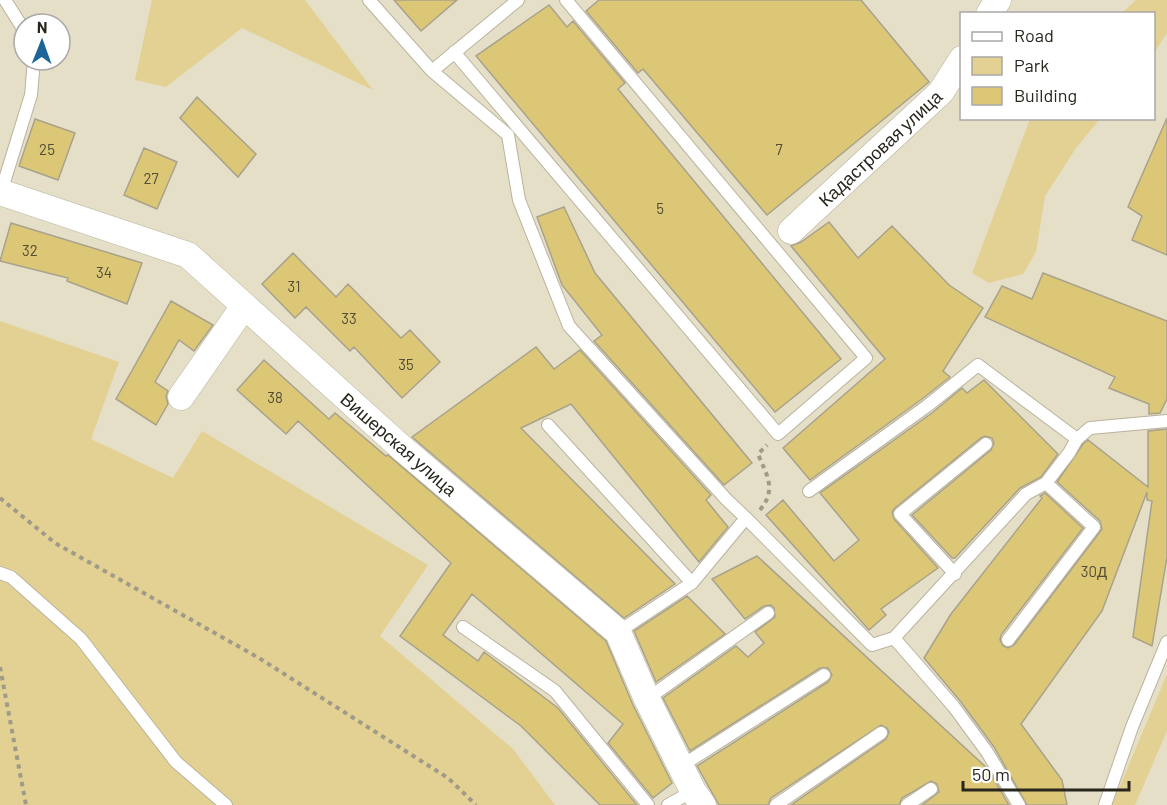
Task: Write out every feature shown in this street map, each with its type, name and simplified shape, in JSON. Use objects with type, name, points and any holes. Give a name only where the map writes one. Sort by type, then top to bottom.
[{"type":"street","name":"Кадастровая улица","points":[[791,231],[941,92],[960,62]]},
{"type":"street","name":"Вишерская улица","points":[[0,192],[188,255],[403,449],[618,632],[647,699],[698,798]]},
{"type":"street","points":[[181,397],[244,306]]},
{"type":"lane","points":[[369,0],[417,56],[508,135],[519,200],[569,326],[726,499],[872,645],[894,638],[1026,494],[1046,483],[1069,453],[1077,438],[1090,428],[1167,421]]},
{"type":"lane","points":[[432,70],[518,0]]},
{"type":"lane","points":[[454,52],[778,434],[866,358],[566,0]]},
{"type":"lane","points":[[0,192],[31,95],[33,72]]},
{"type":"lane","points":[[809,491],[927,406],[978,365],[1077,438]]},
{"type":"lane","points":[[549,425],[692,583]]},
{"type":"lane","points":[[955,574],[900,514],[986,444]]},
{"type":"lane","points":[[1008,640],[1094,527],[1046,483]]},
{"type":"lane","points":[[618,632],[692,583],[746,518]]},
{"type":"lane","points":[[0,573],[11,577],[81,639],[176,762],[226,805]]},
{"type":"lane","points":[[647,699],[768,613]]},
{"type":"lane","points":[[463,627],[555,691],[648,805]]},
{"type":"lane","points":[[894,638],[954,707],[987,752],[1019,805]]},
{"type":"lane","points":[[1105,805],[1132,727],[1167,642]]},
{"type":"lane","points":[[681,766],[824,675]]},
{"type":"lane","points":[[776,805],[881,733]]},
{"type":"lane","points":[[907,805],[931,789]]},
{"type":"lane","points":[[669,805],[698,798]]},
{"type":"path","points":[[746,518],[761,509],[768,496],[771,484],[758,454],[778,434]]},
{"type":"path","points":[[0,498],[55,543],[259,658],[448,777],[476,805]]},
{"type":"path","points":[[0,669],[26,805]]},
{"type":"green space","points":[[152,0],[305,0],[373,90],[242,28],[166,87],[135,80]]},
{"type":"green space","points":[[1136,0],[1167,0],[1167,33],[1155,51],[1155,12],[1123,12]]},
{"type":"green space","points":[[1030,120],[1099,120],[1076,148],[1045,196],[1036,252],[1023,274],[989,283],[972,273]]},
{"type":"green space","points":[[0,321],[119,362],[91,439],[173,478],[202,431],[428,565],[380,636],[513,749],[555,805],[0,805]]},
{"type":"green space","points":[[1167,674],[1167,731],[1135,805],[1112,805]]},
{"type":"building","points":[[394,0],[457,0],[421,31]]},
{"type":"building","points":[[599,0],[861,0],[929,82],[767,215],[643,69],[638,73],[586,11]]},
{"type":"building","points":[[549,5],[567,27],[573,21],[625,83],[618,89],[841,359],[775,412],[476,56]]},
{"type":"building","points":[[197,97],[256,154],[238,177],[180,118]]},
{"type":"building","points":[[1167,118],[1167,255],[1132,240],[1142,216],[1128,207]]},
{"type":"building","points":[[35,119],[75,133],[58,180],[19,166]]},
{"type":"building","points":[[144,148],[177,162],[157,209],[124,195]]},
{"type":"building","points":[[564,207],[595,273],[752,463],[724,485],[594,341],[602,335],[562,285],[537,217]]},
{"type":"building","points":[[829,222],[858,258],[892,226],[949,285],[983,308],[943,371],[950,377],[810,480],[783,448],[885,359],[791,246],[801,242]]},
{"type":"building","points":[[11,223],[142,263],[127,304],[67,281],[68,278],[0,261]]},
{"type":"building","points":[[293,253],[336,297],[348,284],[401,338],[410,330],[440,362],[402,398],[354,347],[350,351],[306,307],[295,318],[262,284]]},
{"type":"building","points":[[1043,273],[1167,321],[1167,399],[1160,413],[1149,414],[1149,404],[1109,388],[1115,377],[985,317],[1002,286],[1032,299]]},
{"type":"building","points":[[171,301],[213,325],[194,351],[179,340],[155,382],[168,391],[166,396],[168,404],[156,425],[116,399]]},
{"type":"building","points":[[536,347],[554,369],[580,350],[711,495],[706,500],[728,527],[699,562],[571,404],[521,428],[675,584],[624,618],[412,437]]},
{"type":"building","points":[[264,360],[329,419],[335,413],[386,456],[388,455],[606,641],[633,705],[672,783],[653,798],[608,743],[623,724],[472,594],[443,635],[478,661],[484,652],[558,708],[637,805],[600,805],[521,726],[400,636],[451,563],[298,421],[286,434],[237,390]]},
{"type":"building","points":[[984,380],[1058,454],[1041,477],[1020,488],[955,558],[952,558],[912,515],[991,450],[994,443],[992,438],[985,436],[981,438],[895,508],[892,512],[894,519],[938,568],[881,609],[886,615],[869,630],[766,515],[783,500],[834,561],[859,540],[820,493],[932,413],[962,388],[967,393]]},
{"type":"building","points":[[1167,429],[1167,557],[1152,646],[1133,637],[1152,501],[1147,500],[1147,492],[1102,611],[1021,724],[1062,780],[1067,805],[1027,805],[994,747],[961,702],[924,658],[951,614],[1042,498],[1040,496],[1045,493],[1083,528],[1001,635],[1000,640],[1003,646],[1008,648],[1014,645],[1102,529],[1100,521],[1057,482],[1083,444],[1088,440],[1148,487],[1148,431]]},
{"type":"building","points":[[757,556],[988,769],[1009,805],[922,805],[939,792],[937,784],[931,781],[902,798],[899,805],[791,805],[886,739],[889,732],[881,725],[771,798],[768,805],[719,805],[697,766],[828,682],[832,675],[828,668],[820,668],[690,751],[663,698],[736,646],[748,657],[764,643],[755,632],[775,617],[774,608],[771,605],[764,606],[745,619],[712,579]]},
{"type":"building","points":[[687,596],[725,634],[656,682],[634,631]]}]
